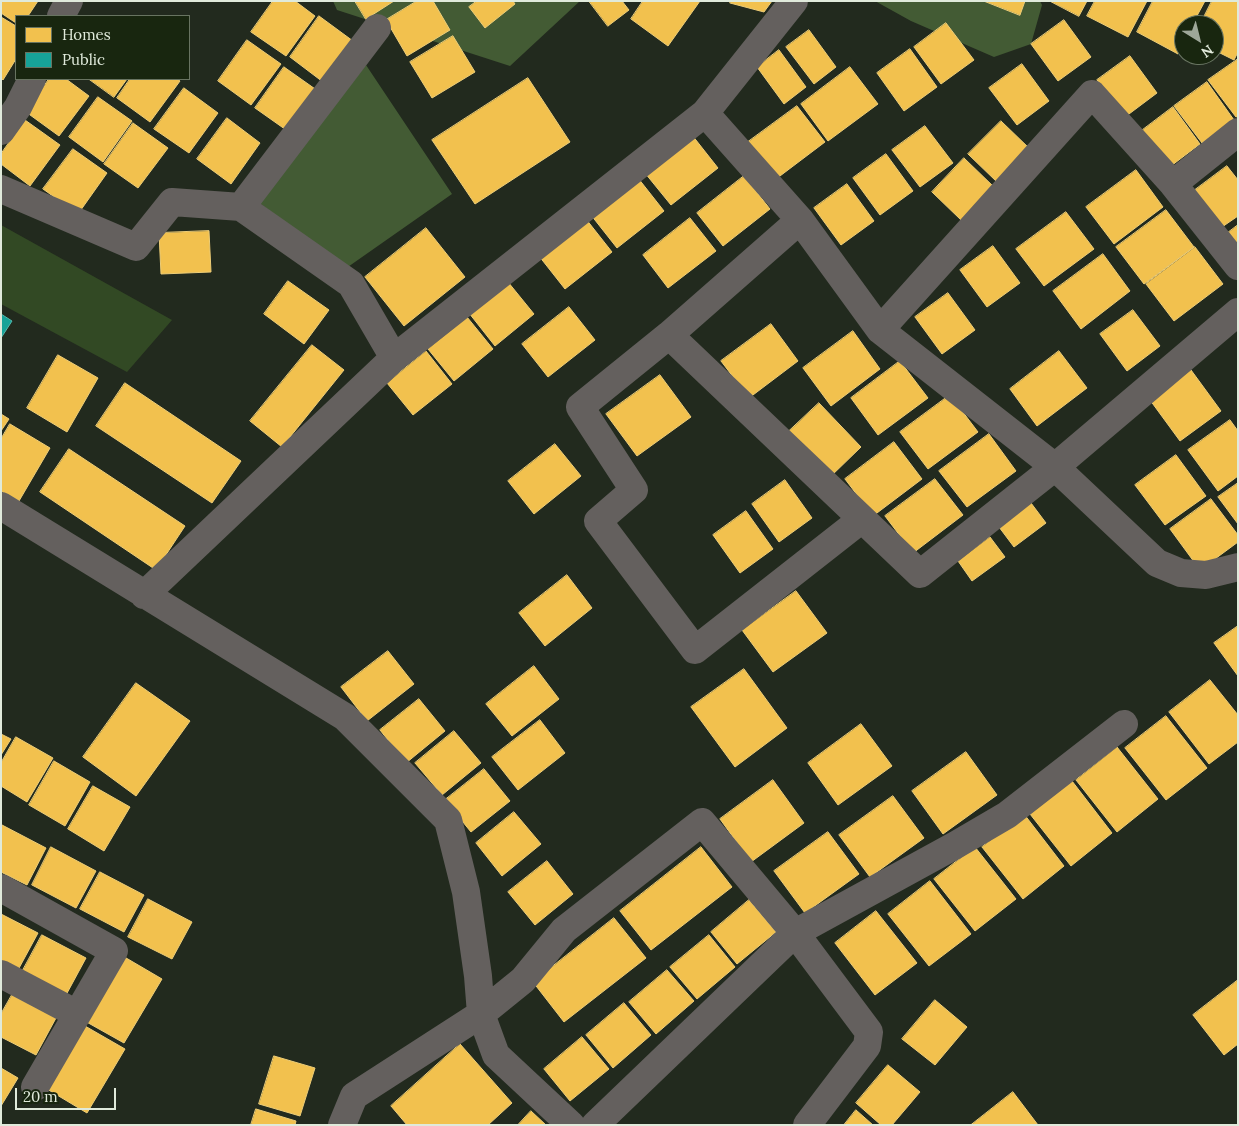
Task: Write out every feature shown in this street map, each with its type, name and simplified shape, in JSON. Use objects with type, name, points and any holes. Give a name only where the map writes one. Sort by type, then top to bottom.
[{"type":"street","points":[[61,15],[68,1]]},
{"type":"street","points":[[144,595],[394,358],[705,113],[794,1]]},
{"type":"street","points":[[241,207],[377,28]]},
{"type":"street","points":[[1,131],[18,107],[32,80]]},
{"type":"street","points":[[880,330],[1092,94],[1173,184],[1238,266]]},
{"type":"street","points":[[705,113],[800,220],[880,330],[1055,467],[1157,563],[1181,573],[1206,575],[1238,567]]},
{"type":"street","points":[[1173,184],[1238,132]]},
{"type":"street","points":[[1,188],[136,246],[172,202],[241,207],[351,284],[394,358]]},
{"type":"street","points":[[800,220],[670,335],[580,407],[634,490],[598,521],[695,650],[862,519]]},
{"type":"street","points":[[670,335],[920,574],[1055,467],[1238,312]]},
{"type":"street","points":[[1,506],[345,717],[448,820],[466,892],[478,976],[481,1014],[496,1055],[571,1125]]},
{"type":"street","points":[[595,1125],[795,933],[1007,815],[1124,724]]},
{"type":"street","points":[[342,1125],[354,1096],[481,1014],[523,980],[564,930],[702,822],[795,933],[869,1032],[867,1046],[807,1125]]},
{"type":"street","points":[[1,888],[114,951],[35,1087]]},
{"type":"street","points":[[1,974],[77,1014]]},
{"type":"green space","points":[[333,1],[580,1],[510,66],[337,10]]},
{"type":"green space","points":[[875,1],[1040,1],[1042,5],[1031,44],[994,57],[911,21]]},
{"type":"green space","points":[[366,65],[452,194],[345,269],[257,201]]},
{"type":"green space","points":[[1,225],[172,320],[127,372],[1,304]]},
{"type":"building: Homes","points":[[1,1],[38,1],[29,15],[15,15],[15,22],[1,13]]},
{"type":"building: Homes","points":[[273,1],[295,1],[315,16],[286,56],[251,32]]},
{"type":"building: Homes","points":[[355,1],[394,1],[366,19]]},
{"type":"building: Homes","points":[[417,1],[433,1],[450,30],[407,56],[386,20]]},
{"type":"building: Homes","points":[[477,1],[513,1],[515,4],[485,28],[469,7]]},
{"type":"building: Homes","points":[[589,1],[622,1],[629,10],[608,26]]},
{"type":"building: Homes","points":[[643,1],[700,1],[668,46],[631,19]]},
{"type":"building: Homes","points":[[731,1],[772,1],[764,12],[730,3]]},
{"type":"building: Homes","points":[[984,1],[1025,1],[1020,15]]},
{"type":"building: Homes","points":[[1050,1],[1087,1],[1079,16]]},
{"type":"building: Homes","points":[[1095,1],[1147,1],[1128,37],[1087,16]]},
{"type":"building: Homes","points":[[1153,1],[1205,1],[1197,15],[1174,15],[1174,52],[1137,32]]},
{"type":"building: Homes","points":[[1212,1],[1238,1],[1238,52],[1234,60],[1224,55],[1224,15],[1205,15]]},
{"type":"building: Homes","points":[[319,16],[353,41],[323,82],[290,57]]},
{"type":"building: Homes","points":[[1,17],[15,25],[15,61],[3,80],[1,78]]},
{"type":"building: Homes","points":[[1064,20],[1091,57],[1058,81],[1031,44]]},
{"type":"building: Homes","points":[[946,23],[974,60],[941,84],[914,47]]},
{"type":"building: Homes","points":[[809,30],[836,67],[814,84],[786,47]]},
{"type":"building: Homes","points":[[453,36],[475,72],[432,98],[410,62]]},
{"type":"building: Homes","points":[[247,40],[281,64],[251,105],[218,81]]},
{"type":"building: Homes","points":[[910,49],[937,87],[904,111],[877,73]]},
{"type":"building: Homes","points":[[779,50],[806,87],[784,104],[757,67]]},
{"type":"building: Homes","points":[[1130,56],[1157,93],[1125,117],[1097,80]]},
{"type":"building: Homes","points":[[1238,59],[1238,116],[1236,117],[1208,80]]},
{"type":"building: Homes","points":[[1022,64],[1049,101],[1017,125],[989,88]]},
{"type":"building: Homes","points":[[284,67],[318,91],[289,132],[255,108]]},
{"type":"building: Homes","points":[[850,67],[878,104],[828,141],[801,104]]},
{"type":"building: Homes","points":[[528,78],[570,142],[475,204],[432,140]]},
{"type":"building: Homes","points":[[48,80],[67,80],[89,96],[59,136],[26,112]]},
{"type":"building: Homes","points":[[90,80],[126,80],[114,97]]},
{"type":"building: Homes","points":[[129,80],[180,81],[150,122],[117,98]]},
{"type":"building: Homes","points":[[1207,82],[1234,120],[1202,143],[1174,106]]},
{"type":"building: Homes","points":[[184,88],[218,113],[189,153],[154,129]]},
{"type":"building: Homes","points":[[98,97],[132,121],[103,162],[69,137]]},
{"type":"building: Homes","points":[[797,106],[825,142],[776,179],[748,142]]},
{"type":"building: Homes","points":[[1173,107],[1200,144],[1167,169],[1140,132]]},
{"type":"building: Homes","points":[[227,118],[260,143],[231,184],[197,159]]},
{"type":"building: Homes","points":[[25,120],[60,145],[30,186],[1,164],[1,154]]},
{"type":"building: Homes","points":[[1001,121],[1030,149],[997,182],[968,154]]},
{"type":"building: Homes","points":[[133,123],[168,148],[138,188],[104,164]]},
{"type":"building: Homes","points":[[925,126],[953,163],[920,187],[892,150]]},
{"type":"building: Homes","points":[[692,135],[718,168],[671,205],[645,173]]},
{"type":"building: Homes","points":[[73,149],[107,173],[78,214],[43,189]]},
{"type":"building: Homes","points":[[886,154],[913,191],[880,215],[853,178]]},
{"type":"building: Homes","points":[[964,158],[994,187],[961,220],[932,192]]},
{"type":"building: Homes","points":[[1227,166],[1238,180],[1238,216],[1222,227],[1195,190]]},
{"type":"building: Homes","points":[[1136,170],[1163,207],[1114,244],[1086,207]]},
{"type":"building: Homes","points":[[744,176],[770,209],[723,246],[697,213]]},
{"type":"building: Homes","points":[[638,178],[664,211],[617,248],[591,215]]},
{"type":"building: Homes","points":[[847,184],[874,221],[841,245],[814,208]]},
{"type":"building: Homes","points":[[1166,210],[1194,247],[1144,284],[1116,247]]},
{"type":"building: Homes","points":[[1066,212],[1094,249],[1044,286],[1016,249]]},
{"type":"building: Homes","points":[[690,218],[716,251],[668,288],[643,255]]},
{"type":"building: Homes","points":[[586,219],[612,252],[565,289],[539,256]]},
{"type":"building: Homes","points":[[1238,225],[1238,252],[1225,235]]},
{"type":"building: Homes","points":[[426,228],[465,277],[404,326],[365,277]]},
{"type":"building: Homes","points":[[209,231],[211,272],[161,274],[159,233]]},
{"type":"building: Homes","points":[[993,246],[1020,283],[987,307],[960,270]]},
{"type":"building: Homes","points":[[1195,247],[1223,284],[1174,321],[1146,284]]},
{"type":"building: Homes","points":[[1103,254],[1130,291],[1081,329],[1053,291]]},
{"type":"building: Homes","points":[[288,281],[329,310],[304,344],[264,314]]},
{"type":"building: Homes","points":[[508,282],[534,314],[495,346],[469,313]]},
{"type":"building: Homes","points":[[948,293],[975,330],[942,354],[915,317]]},
{"type":"building: Homes","points":[[569,307],[595,340],[548,377],[522,344]]},
{"type":"building: Homes","points":[[1133,310],[1160,346],[1127,371],[1100,334]]},
{"type":"building: Homes","points":[[467,317],[493,349],[454,381],[428,349]]},
{"type":"building: Homes","points":[[771,324],[798,361],[749,398],[721,361]]},
{"type":"building: Homes","points":[[853,331],[880,369],[831,406],[803,368]]},
{"type":"building: Homes","points":[[312,345],[344,370],[282,447],[250,421]]},
{"type":"building: Homes","points":[[426,351],[452,384],[413,415],[387,383]]},
{"type":"building: Homes","points":[[1059,351],[1087,388],[1037,426],[1010,389]]},
{"type":"building: Homes","points":[[58,355],[98,378],[67,432],[27,408]]},
{"type":"building: Homes","points":[[900,361],[928,398],[878,435],[851,398]]},
{"type":"building: Homes","points":[[1191,370],[1221,411],[1180,441],[1150,400]]},
{"type":"building: Homes","points":[[660,375],[691,417],[637,456],[606,414]]},
{"type":"building: Homes","points":[[125,383],[241,461],[212,503],[96,426]]},
{"type":"building: Homes","points":[[950,395],[978,432],[928,469],[900,432]]},
{"type":"building: Homes","points":[[819,403],[861,447],[828,479],[785,435]]},
{"type":"building: Homes","points":[[1,414],[9,419],[1,431]]},
{"type":"building: Homes","points":[[1230,420],[1238,431],[1238,476],[1218,491],[1188,450]]},
{"type":"building: Homes","points":[[10,424],[50,448],[19,501],[1,491],[1,439]]},
{"type":"building: Homes","points":[[989,434],[1016,471],[967,507],[939,471]]},
{"type":"building: Homes","points":[[894,442],[922,479],[873,516],[845,479]]},
{"type":"building: Homes","points":[[555,444],[581,476],[534,514],[508,481]]},
{"type":"building: Homes","points":[[69,449],[185,526],[156,570],[40,492]]},
{"type":"building: Homes","points":[[1176,455],[1206,496],[1165,525],[1135,485]]},
{"type":"building: Homes","points":[[935,479],[963,515],[913,553],[885,516]]},
{"type":"building: Homes","points":[[785,480],[812,518],[779,542],[752,504]]},
{"type":"building: Homes","points":[[1238,483],[1238,524],[1218,497]]},
{"type":"building: Homes","points":[[1211,499],[1238,535],[1238,542],[1200,570],[1170,529]]},
{"type":"building: Homes","points":[[1031,503],[1046,523],[1014,547],[999,527]]},
{"type":"building: Homes","points":[[746,511],[773,549],[740,573],[713,535]]},
{"type":"building: Homes","points":[[990,537],[1005,557],[972,581],[958,561]]},
{"type":"building: Homes","points":[[567,575],[592,608],[545,646],[519,613]]},
{"type":"building: Homes","points":[[796,591],[827,633],[773,672],[742,630]]},
{"type":"building: Homes","points":[[1238,626],[1238,676],[1214,643]]},
{"type":"building: Homes","points":[[388,651],[414,684],[367,721],[341,687]]},
{"type":"building: Homes","points":[[534,666],[559,699],[512,736],[486,704]]},
{"type":"building: Homes","points":[[744,669],[787,728],[735,767],[691,707]]},
{"type":"building: Homes","points":[[1210,680],[1238,715],[1238,742],[1209,764],[1169,712]]},
{"type":"building: Homes","points":[[136,683],[190,721],[136,796],[83,757]]},
{"type":"building: Homes","points":[[419,699],[445,731],[406,763],[380,730]]},
{"type":"building: Homes","points":[[1166,716],[1207,768],[1166,800],[1125,748]]},
{"type":"building: Homes","points":[[540,720],[565,753],[518,790],[492,757]]},
{"type":"building: Homes","points":[[861,724],[892,766],[838,805],[808,763]]},
{"type":"building: Homes","points":[[454,731],[481,763],[442,795],[415,763]]},
{"type":"building: Homes","points":[[1,734],[11,739],[1,755]]},
{"type":"building: Homes","points":[[16,737],[53,758],[27,802],[1,786],[1,763]]},
{"type":"building: Homes","points":[[1117,747],[1158,799],[1117,832],[1076,780]]},
{"type":"building: Homes","points":[[966,752],[997,795],[943,834],[912,791]]},
{"type":"building: Homes","points":[[54,761],[90,782],[65,826],[29,805]]},
{"type":"building: Homes","points":[[484,769],[510,801],[471,832],[445,800]]},
{"type":"building: Homes","points":[[773,780],[804,823],[751,862],[720,819]]},
{"type":"building: Homes","points":[[1072,781],[1112,833],[1071,866],[1030,814]]},
{"type":"building: Homes","points":[[93,786],[130,807],[104,851],[68,829]]},
{"type":"building: Homes","points":[[893,796],[924,838],[870,877],[839,835]]},
{"type":"building: Homes","points":[[514,812],[541,844],[502,876],[476,843]]},
{"type":"building: Homes","points":[[1024,814],[1064,866],[1023,899],[982,847]]},
{"type":"building: Homes","points":[[2,825],[46,848],[27,885],[1,872]]},
{"type":"building: Homes","points":[[828,832],[859,874],[805,913],[774,871]]},
{"type":"building: Homes","points":[[51,847],[96,871],[76,908],[32,885]]},
{"type":"building: Homes","points":[[701,847],[732,887],[651,950],[620,911]]},
{"type":"building: Homes","points":[[975,847],[1016,899],[975,931],[934,879]]},
{"type":"building: Homes","points":[[547,861],[573,894],[535,925],[508,892]]},
{"type":"building: Homes","points":[[100,872],[144,895],[124,932],[80,909]]},
{"type":"building: Homes","points":[[930,881],[971,934],[929,966],[888,914]]},
{"type":"building: Homes","points":[[148,899],[192,922],[172,959],[128,937]]},
{"type":"building: Homes","points":[[749,900],[776,932],[737,964],[711,932]]},
{"type":"building: Homes","points":[[876,911],[917,963],[875,995],[835,943]]},
{"type":"building: Homes","points":[[1,914],[38,933],[18,970],[1,962]]},
{"type":"building: Homes","points":[[614,918],[646,958],[564,1022],[533,982]]},
{"type":"building: Homes","points":[[42,935],[86,958],[66,995],[22,972]]},
{"type":"building: Homes","points":[[709,935],[735,967],[697,999],[670,967]]},
{"type":"building: Homes","points":[[121,955],[162,979],[124,1043],[83,1020]]},
{"type":"building: Homes","points":[[667,970],[694,1001],[656,1034],[629,1002]]},
{"type":"building: Homes","points":[[1238,980],[1238,1044],[1224,1055],[1193,1015]]},
{"type":"building: Homes","points":[[12,995],[56,1018],[36,1055],[1,1037],[1,1014]]},
{"type":"building: Homes","points":[[935,1000],[967,1027],[935,1065],[902,1039]]},
{"type":"building: Homes","points":[[624,1003],[651,1035],[613,1068],[586,1035]]},
{"type":"building: Homes","points":[[85,1026],[125,1049],[87,1113],[47,1089]]},
{"type":"building: Homes","points":[[582,1037],[609,1069],[570,1101],[544,1069]]},
{"type":"building: Homes","points":[[460,1044],[512,1103],[488,1125],[407,1125],[391,1106]]},
{"type":"building: Homes","points":[[274,1056],[315,1068],[300,1116],[259,1104]]},
{"type":"building: Homes","points":[[888,1065],[920,1092],[892,1125],[881,1125],[856,1103]]},
{"type":"building: Homes","points":[[1,1068],[18,1078],[1,1106]]},
{"type":"building: Homes","points":[[1013,1092],[1038,1125],[971,1125]]},
{"type":"building: Homes","points":[[256,1109],[296,1121],[295,1125],[251,1125]]},
{"type":"building: Homes","points":[[856,1110],[873,1125],[844,1125]]},
{"type":"building: Homes","points":[[531,1111],[546,1125],[518,1125]]},
{"type":"building: Public","points":[[1,314],[12,321],[1,338]]}]
